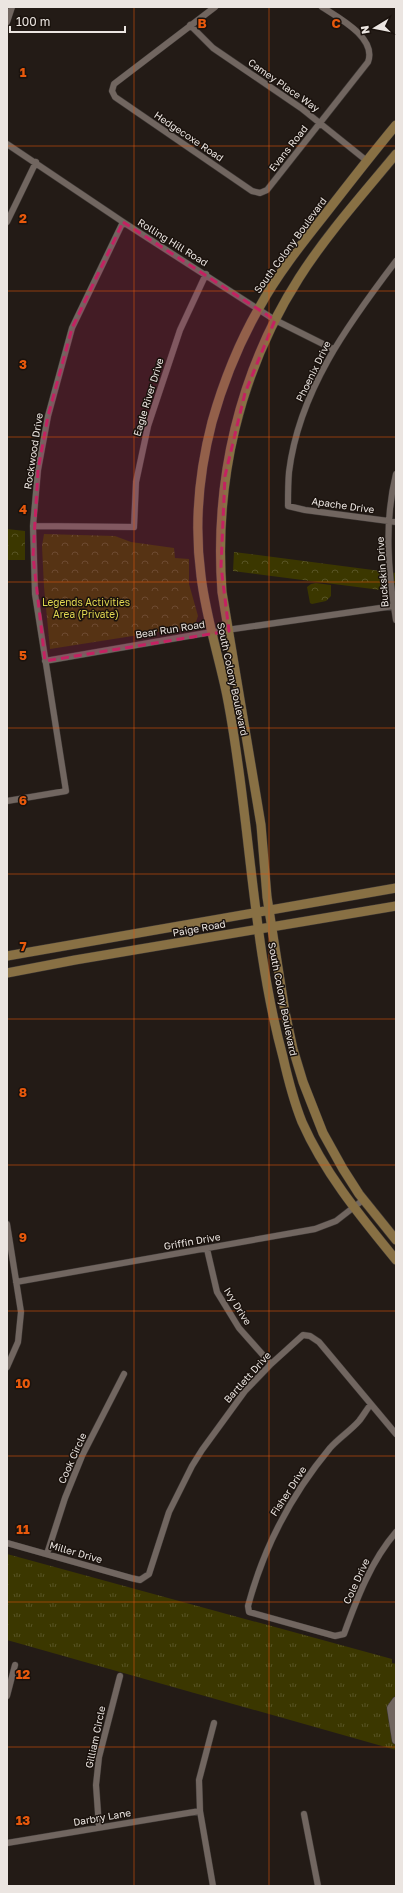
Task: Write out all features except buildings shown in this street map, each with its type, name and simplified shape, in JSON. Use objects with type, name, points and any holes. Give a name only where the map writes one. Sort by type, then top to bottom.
[{"type":"main road","name":"South Colony Boulevard","points":[[396,124],[296,252],[276,279],[258,309],[234,360],[219,399],[200,480],[197,535],[201,577],[211,633],[224,682],[235,745],[255,912],[276,1033],[290,1086],[302,1121],[324,1165],[354,1208],[396,1260]]},
{"type":"main road","name":"South Colony Boulevard","points":[[396,154],[314,257],[299,278],[275,320],[254,366],[232,440],[225,476],[221,525],[222,592],[258,809],[269,910],[285,1012],[303,1082],[323,1133],[343,1169],[363,1200],[396,1240]]},
{"type":"main road","points":[[235,745],[248,744]]},
{"type":"main road","points":[[245,821],[252,817],[258,809]]},
{"type":"main road","name":"Paige Road","points":[[7,956],[114,936],[396,888]]},
{"type":"main road","points":[[378,891],[384,908]]},
{"type":"main road","name":"Paige Road","points":[[7,974],[117,953],[396,906]]},
{"type":"main road","points":[[114,936],[117,953]]},
{"type":"main road","points":[[290,1086],[303,1082]]},
{"type":"main road","points":[[316,1149],[323,1133]]},
{"type":"street","points":[[7,22],[12,7]]},
{"type":"street","points":[[190,25],[215,7]]},
{"type":"street","name":"Evans Road","points":[[260,193],[267,190],[368,62],[370,52],[366,41],[340,18],[322,7]]},
{"type":"street","name":"Hedgecoxe Road","points":[[190,25],[114,84],[112,91],[115,97],[122,102],[252,191],[260,193]]},
{"type":"street","name":"Camey Place Way","points":[[190,25],[213,48],[320,122],[367,161]]},
{"type":"street","name":"Rolling Hill Road","points":[[7,144],[36,162],[123,222],[206,274],[275,320],[332,350]]},
{"type":"street","points":[[7,222],[36,162]]},
{"type":"street","name":"Rockwood Drive","points":[[7,801],[66,791],[36,594],[33,526],[38,470],[48,416],[72,328],[123,222]]},
{"type":"street","name":"Phoenix Drive","points":[[288,506],[289,472],[299,425],[318,378],[332,350],[396,261]]},
{"type":"street","name":"Eagle River Drive","points":[[33,526],[134,527],[136,482],[148,426],[180,330],[206,274]]},
{"type":"street","name":"Buckskin Drive","points":[[396,474],[390,507],[393,521],[388,547],[396,620]]},
{"type":"street","name":"Apache Drive","points":[[288,506],[305,510],[393,521]]},
{"type":"street","name":"Bear Run Road","points":[[45,661],[229,630],[394,606]]},
{"type":"street","name":"Griffin Drive","points":[[16,1282],[315,1229],[336,1221],[363,1200]]},
{"type":"street","points":[[7,1224],[21,1312],[18,1342],[7,1367]]},
{"type":"street","name":"Ivy Drive","points":[[207,1249],[217,1292],[239,1328],[271,1364]]},
{"type":"street","name":"Bartlett Drive","points":[[140,1580],[149,1574],[169,1512],[192,1466],[229,1411],[245,1391],[271,1364],[303,1335],[310,1336],[319,1342],[396,1434]]},
{"type":"street","name":"Cook Circle","points":[[46,1554],[65,1498],[82,1456],[124,1374]]},
{"type":"street","name":"Fisher Drive","points":[[335,1636],[249,1612],[248,1606],[266,1549],[294,1496],[331,1448],[358,1421],[371,1404]]},
{"type":"street","name":"Cole Drive","points":[[335,1636],[344,1634],[355,1604],[369,1575],[386,1543],[396,1532]]},
{"type":"street","name":"Miller Drive","points":[[7,1543],[140,1580]]},
{"type":"street","points":[[7,1696],[15,1665]]},
{"type":"street","name":"Gilliam Circle","points":[[99,1827],[96,1786],[99,1757],[120,1676]]},
{"type":"street","points":[[396,1701],[391,1708],[396,1740]]},
{"type":"street","points":[[213,1886],[200,1811],[199,1780],[214,1723]]},
{"type":"street","name":"Darbry Lane","points":[[7,1843],[200,1811]]},
{"type":"street","points":[[304,1814],[318,1886]]},
{"type":"highlighted area","points":[[123,222],[275,320],[245,393],[225,476],[221,566],[229,631],[45,661],[33,556],[38,470],[48,416],[72,328]]},
{"type":"green space","points":[[7,529],[25,531],[25,560],[7,560]]},
{"type":"green space","name":"Legends Activities Area (Private)","points":[[44,534],[115,536],[131,542],[174,548],[175,558],[189,559],[189,584],[198,616],[196,622],[190,627],[50,649],[44,587],[42,546]]},
{"type":"green space","points":[[234,552],[396,573],[396,592],[233,571]]},
{"type":"green space","points":[[316,583],[331,585],[331,596],[326,601],[312,604],[310,603],[307,587]]},
{"type":"green space","points":[[102,591],[104,608],[76,610],[74,593]]},
{"type":"green space","points":[[7,1554],[392,1659],[392,1663],[396,1664],[396,1750],[7,1640]]}]
